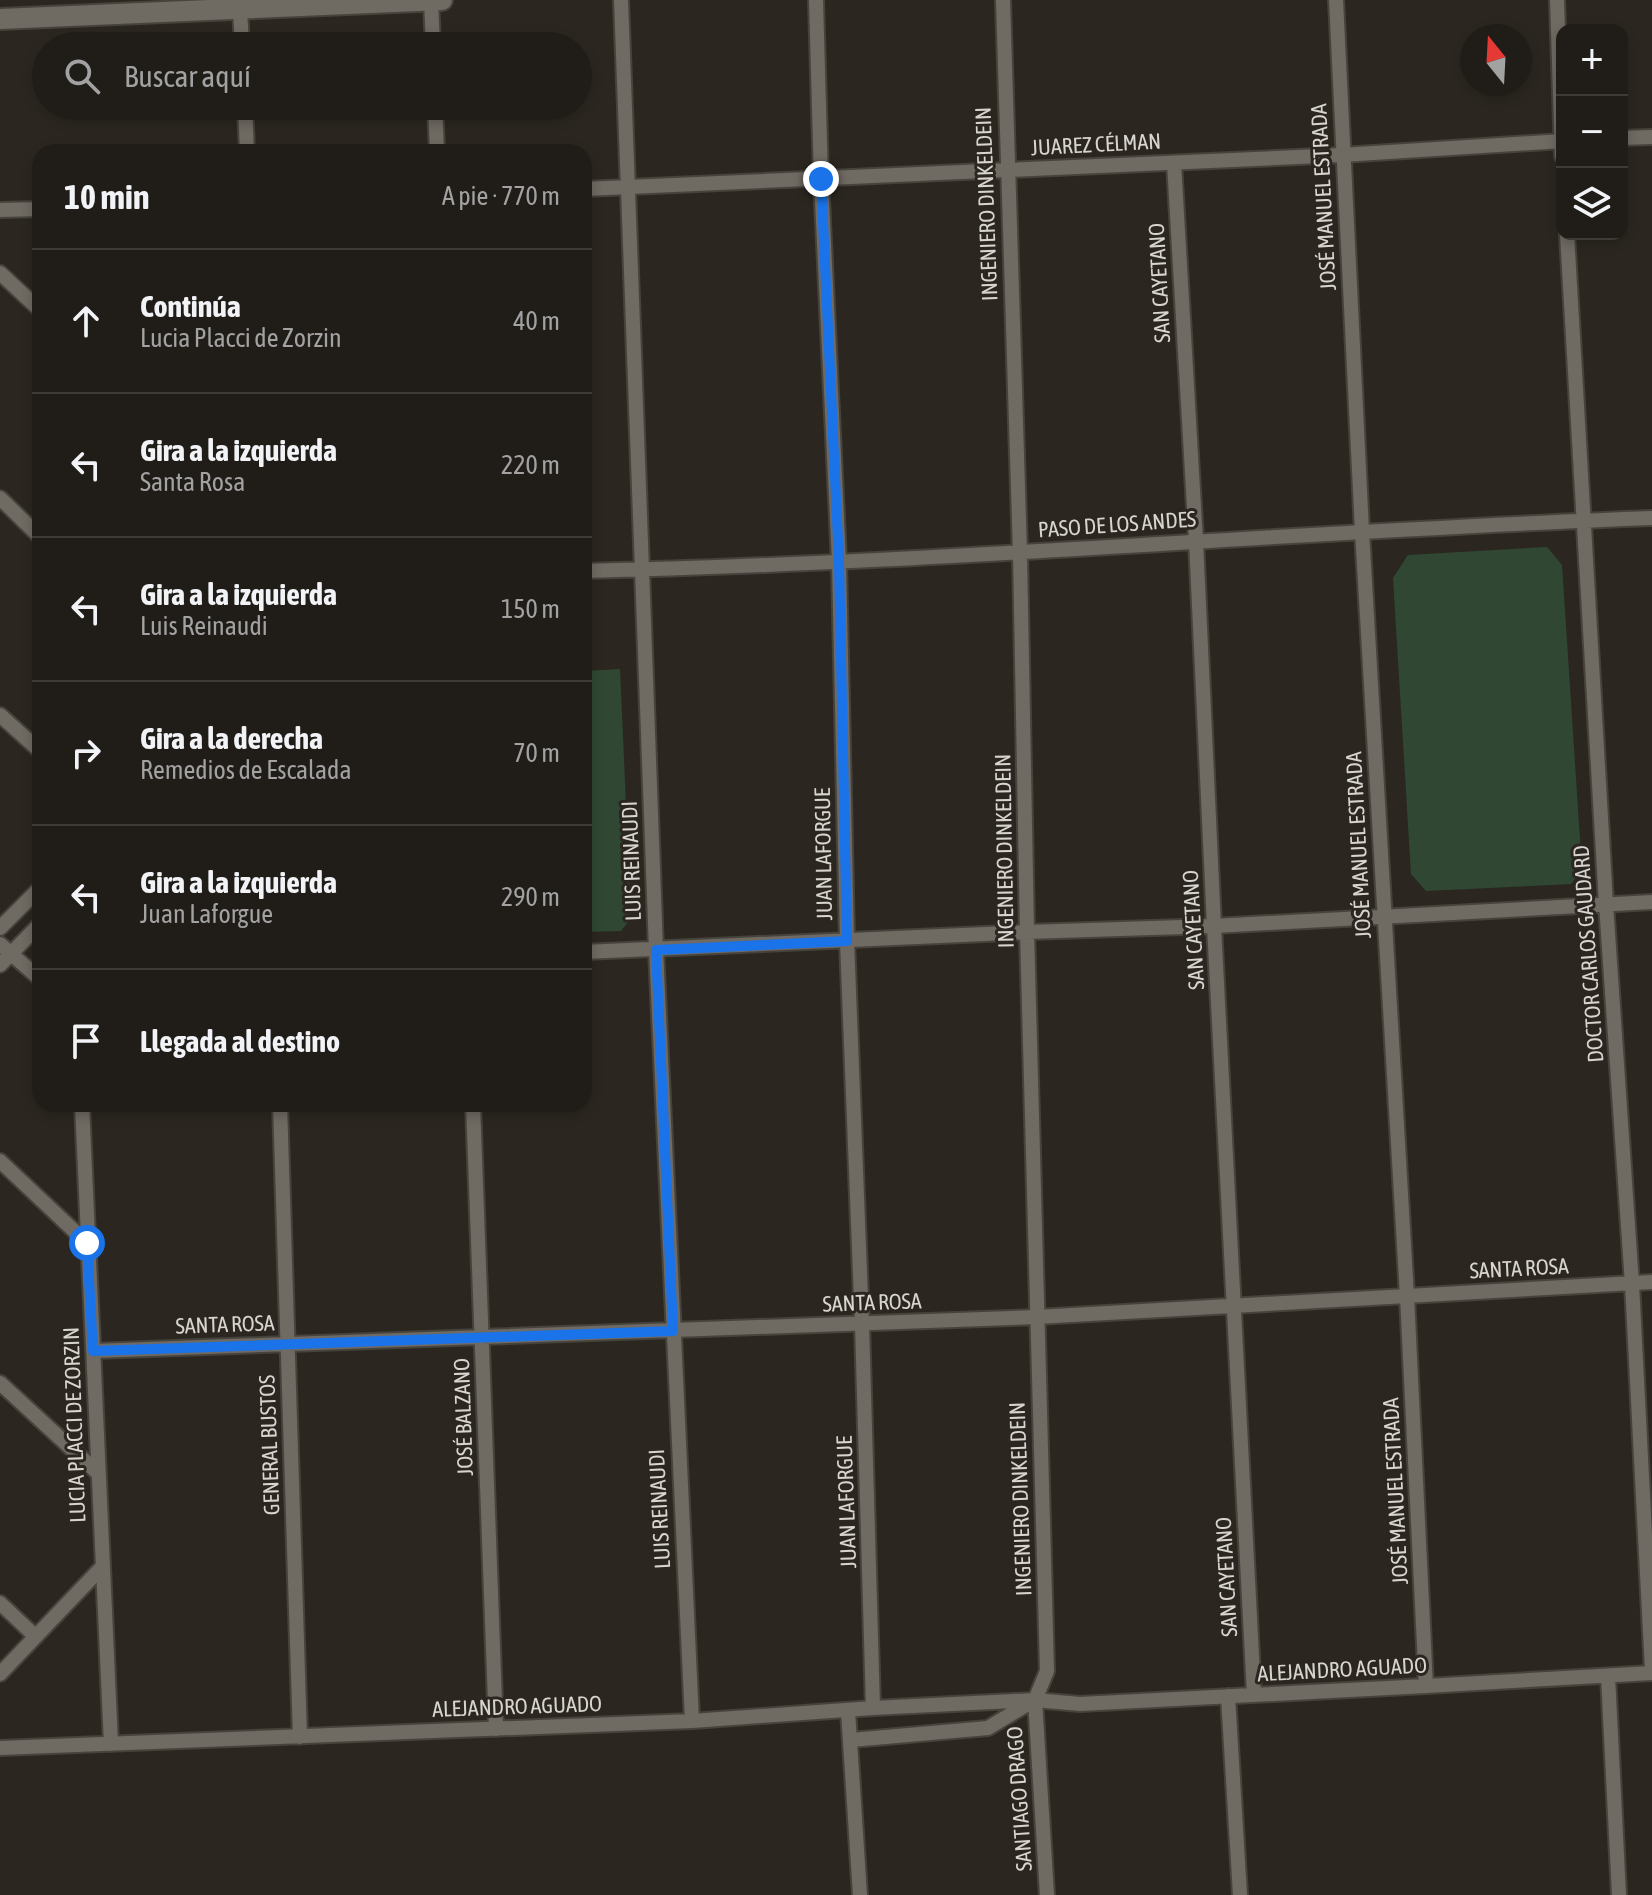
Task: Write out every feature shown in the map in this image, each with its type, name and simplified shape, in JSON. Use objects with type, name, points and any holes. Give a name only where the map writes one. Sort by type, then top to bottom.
[{"type":"main road","points":[[0,19],[126,7],[240,9],[442,0]]},
{"type":"street","points":[[431,0],[432,32]]},
{"type":"street","name":"LUIS REINAUDI","points":[[621,0],[656,950],[692,1721]]},
{"type":"street","name":"JUAN LAFORGUE","points":[[816,0],[839,562],[847,941],[873,1708]]},
{"type":"street","name":"INGENIERO DINKELDEIN","points":[[1003,0],[1020,553],[1047,1671],[1035,1700]]},
{"type":"street","name":"JOSÉ MANUEL ESTRADA","points":[[1336,0],[1426,1686]]},
{"type":"street","points":[[1557,0],[1560,96]]},
{"type":"street","points":[[240,9],[241,32]]},
{"type":"street","points":[[246,120],[247,144]]},
{"type":"street","points":[[436,120],[437,144]]},
{"type":"street","points":[[1628,138],[1652,137]]},
{"type":"street","name":"JUAREZ CÉLMAN","points":[[592,189],[1342,155],[1556,141]]},
{"type":"street","name":"SAN CAYETANO","points":[[1174,163],[1254,1695]]},
{"type":"street","points":[[0,210],[32,209]]},
{"type":"street","name":"DOCTOR CARLOS GAUDARD","points":[[1567,240],[1606,904],[1632,1284],[1652,1672]]},
{"type":"street","points":[[0,273],[32,303]]},
{"type":"street","points":[[0,498],[32,529]]},
{"type":"street","name":"PASO DE LOS ANDES","points":[[592,571],[1020,553],[1362,531],[1652,518]]},
{"type":"street","points":[[0,715],[32,744]]},
{"type":"street","points":[[0,928],[32,896]]},
{"type":"street","points":[[592,952],[1214,926],[1652,902]]},
{"type":"street","points":[[32,931],[4,954],[32,973]]},
{"type":"street","name":"LUCIA PLACCI DE ZORZIN","points":[[82,1112],[111,1744]]},
{"type":"street","name":"GENERAL BUSTOS","points":[[280,1112],[300,1737]]},
{"type":"street","name":"JOSÉ BALZANO","points":[[473,1112],[496,1729]]},
{"type":"street","points":[[0,1161],[87,1243]]},
{"type":"street","name":"SANTA ROSA","points":[[93,1351],[1037,1317],[1652,1282]]},
{"type":"street","points":[[0,1383],[98,1473]]},
{"type":"street","points":[[0,1674],[103,1566]]},
{"type":"street","points":[[0,1603],[35,1636]]},
{"type":"street","name":"ALEJANDRO AGUADO","points":[[0,1748],[692,1721],[1035,1700],[1080,1704],[1652,1672]]},
{"type":"street","points":[[1608,1676],[1619,1895]]},
{"type":"street","points":[[1228,1696],[1240,1895]]},
{"type":"street","points":[[851,1740],[988,1728],[1035,1700]]},
{"type":"street","name":"SANTIAGO DRAGO","points":[[1035,1700],[1047,1895]]},
{"type":"street","points":[[848,1711],[860,1895]]},
{"type":"green space","points":[[1547,547],[1562,565],[1582,870],[1571,884],[1426,891],[1411,874],[1393,578],[1408,555]]},
{"type":"green space","points":[[620,669],[631,918],[621,931],[592,932],[592,671]]},
{"type":"route","points":[[87,1243],[93,1351],[673,1331],[656,950],[847,941],[839,562],[821,179]]}]
